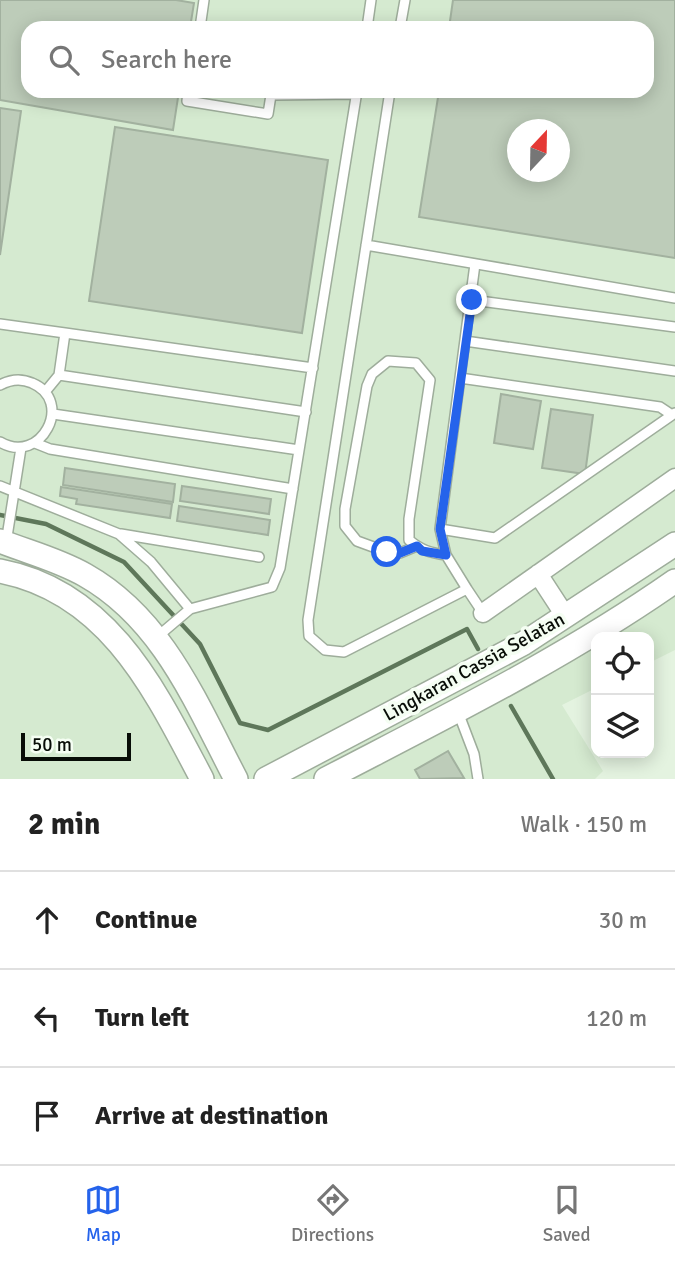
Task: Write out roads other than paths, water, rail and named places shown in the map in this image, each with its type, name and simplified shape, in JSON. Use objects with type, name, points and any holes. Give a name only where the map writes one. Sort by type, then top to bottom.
[{"type":"street","points":[[482,613],[675,478]]},
{"type":"street","points":[[5,536],[83,574],[120,598],[159,635],[236,779]]},
{"type":"street","name":"Lingkaran Cassia Selatan","points":[[266,779],[524,643],[675,544]]},
{"type":"street","points":[[0,571],[31,577],[72,601],[106,628],[149,679],[202,779]]},
{"type":"street","points":[[538,574],[566,617]]},
{"type":"street","name":"Lingkaran Cassia Selatan","points":[[326,779],[615,623],[675,581]]},
{"type":"lane","points":[[201,21],[204,0]]},
{"type":"lane","points":[[368,21],[371,0]]},
{"type":"lane","points":[[401,21],[405,0]]},
{"type":"lane","points":[[187,98],[187,101],[268,114],[271,98]]},
{"type":"lane","points":[[159,635],[190,609],[272,587],[280,568],[356,98]]},
{"type":"lane","points":[[389,98],[308,620],[309,636],[326,650],[344,652],[467,589]]},
{"type":"lane","points":[[366,246],[675,298]]},
{"type":"lane","points":[[475,264],[440,529],[446,555],[482,613]]},
{"type":"lane","points":[[472,300],[675,327]]},
{"type":"lane","points":[[0,334],[4,324],[313,368]]},
{"type":"lane","points":[[45,392],[59,376],[65,332]]},
{"type":"lane","points":[[465,341],[675,372]]},
{"type":"lane","points":[[417,546],[400,553],[387,552],[356,541],[345,526],[345,509],[367,386],[372,374],[388,361],[416,363],[430,380],[431,394],[409,519],[409,540],[417,546],[422,551],[446,555]]},
{"type":"lane","points":[[59,376],[306,412]]},
{"type":"lane","points":[[440,529],[495,537],[674,414],[660,407],[460,378]]},
{"type":"lane","points":[[0,385],[17,379],[27,381],[45,392],[52,414],[51,426],[35,443],[21,448],[0,442]]},
{"type":"lane","points":[[52,414],[299,450]]},
{"type":"lane","points":[[35,443],[50,449],[293,489]]},
{"type":"lane","points":[[5,536],[21,448]]},
{"type":"lane","points":[[0,486],[119,534],[259,557]]},
{"type":"lane","points":[[119,534],[150,562],[190,609]]},
{"type":"lane","points":[[457,710],[474,754],[478,779]]},
{"type":"waterway","points":[[0,515],[46,524],[124,562],[200,644],[240,723],[268,730],[467,629],[478,649]]},
{"type":"waterway","points":[[511,706],[553,779]]}]
